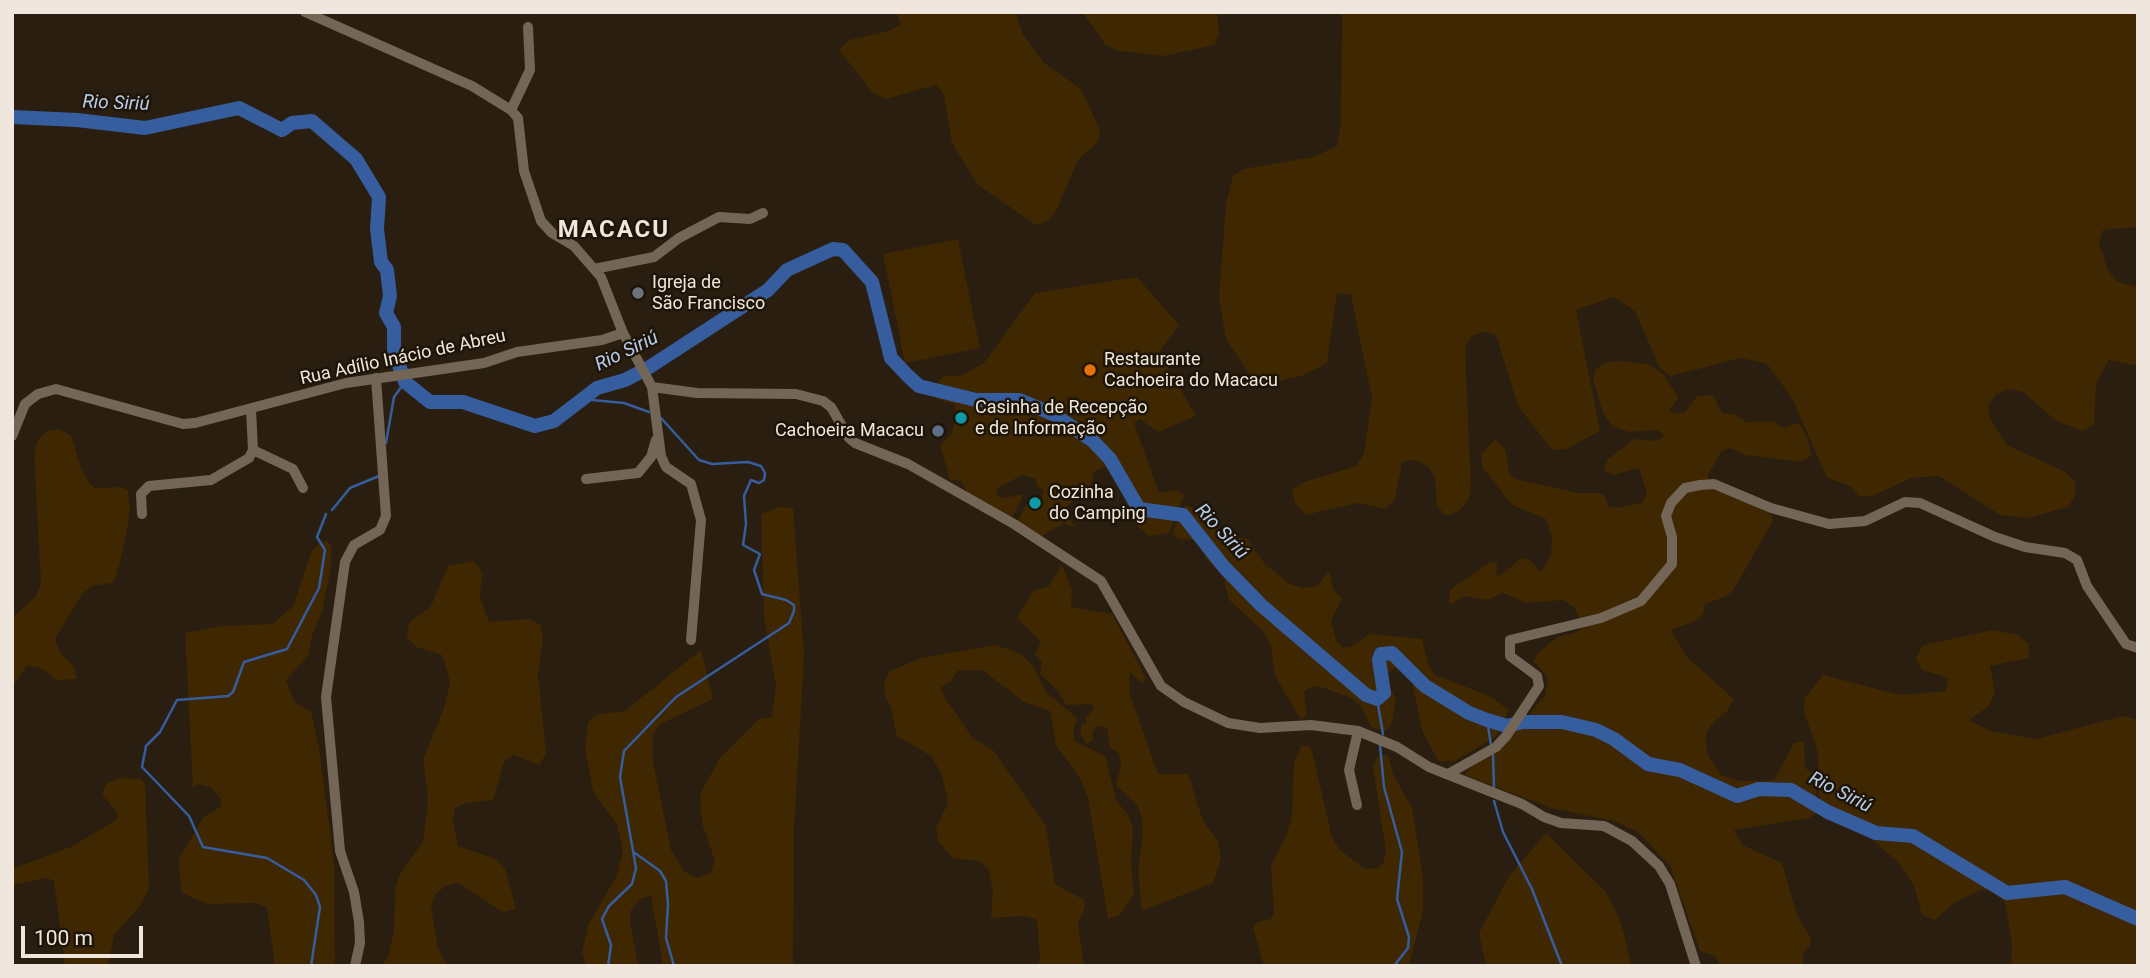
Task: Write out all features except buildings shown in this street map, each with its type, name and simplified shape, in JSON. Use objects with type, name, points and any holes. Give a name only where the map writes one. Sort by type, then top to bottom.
[{"type":"street","points":[[305,12],[472,86],[511,110],[518,118],[524,171],[541,221],[552,233],[574,246],[607,286],[623,333],[652,387],[657,438],[666,467],[691,484],[701,520],[691,640]]},
{"type":"street","points":[[511,110],[530,70],[528,27]]},
{"type":"street","points":[[594,269],[654,257],[699,225],[719,217],[750,219],[764,213]]},
{"type":"street","name":"Rua Adílio Inácio de Abreu","points":[[12,436],[24,404],[38,394],[56,389],[183,424],[376,378],[484,363],[517,352],[602,340],[623,333]]},
{"type":"street","points":[[355,966],[360,943],[359,922],[354,892],[340,851],[326,698],[345,562],[355,545],[380,530],[386,516],[376,378]]},
{"type":"street","points":[[652,387],[671,392],[796,394],[822,401],[831,407],[849,438],[855,443],[900,460],[970,499],[1047,545],[1101,582],[1150,672],[1174,696],[1241,727],[1311,725],[1358,731],[1448,774],[1522,804],[1544,817],[1560,823],[1604,826],[1632,841],[1659,866],[1670,884],[1696,966]]},
{"type":"street","points":[[142,514],[141,494],[149,486],[211,480],[245,461],[253,450],[251,409]]},
{"type":"street","points":[[586,479],[638,473],[651,457],[657,438]]},
{"type":"street","points":[[253,450],[293,469],[303,488]]},
{"type":"street","points":[[1448,774],[1496,747],[1539,686],[1537,676],[1510,656],[1510,639],[1601,618],[1641,601],[1672,564],[1672,537],[1666,516],[1671,503],[1685,488],[1700,485],[1714,484],[1771,509],[1829,524],[1865,521],[1905,502],[1920,503],[1994,537],[2025,547],[2066,553],[2077,559],[2087,586],[2126,643],[2138,648]]},
{"type":"street","points":[[1357,805],[1349,770],[1358,731]]},
{"type":"shaded area","points":[[896,12],[1016,12],[1022,33],[1044,63],[1081,89],[1100,130],[1098,142],[1078,160],[1056,211],[1048,221],[1036,225],[978,185],[952,143],[944,95],[936,85],[886,99],[873,93],[839,50],[849,40],[889,31],[901,24]]},
{"type":"shaded area","points":[[1082,12],[1217,12],[1219,33],[1215,45],[1164,56],[1119,51],[1106,45]]},
{"type":"shaded area","points":[[1342,12],[2138,12],[2138,227],[2103,230],[2099,243],[2108,271],[2118,282],[2138,287],[2138,366],[2109,360],[2096,384],[2094,424],[2083,431],[2056,421],[2023,392],[2009,389],[1996,394],[1988,406],[1990,419],[2007,445],[2066,472],[2075,482],[2075,496],[2068,507],[2028,518],[2000,515],[1939,476],[1911,478],[1873,496],[1859,496],[1850,486],[1827,478],[1792,398],[1767,364],[1741,358],[1671,376],[1660,368],[1635,311],[1614,297],[1576,310],[1600,431],[1566,449],[1552,450],[1518,406],[1496,335],[1484,332],[1472,336],[1465,347],[1471,487],[1468,500],[1459,511],[1446,516],[1437,506],[1435,478],[1428,466],[1416,460],[1402,462],[1395,499],[1386,509],[1358,503],[1305,515],[1295,503],[1292,490],[1304,482],[1356,466],[1364,454],[1372,398],[1351,295],[1337,293],[1327,363],[1304,375],[1278,381],[1250,375],[1226,339],[1219,297],[1226,203],[1233,176],[1243,169],[1313,157],[1337,146],[1341,123]]},
{"type":"shaded area","points":[[958,239],[980,348],[905,363],[883,254]]},
{"type":"shaded area","points":[[1137,277],[1179,325],[1159,352],[1196,416],[1158,432],[1140,419],[1134,423],[1159,493],[1176,490],[1184,495],[1169,533],[1149,536],[1134,523],[1119,479],[1104,467],[1094,472],[1091,485],[1063,510],[1076,528],[1064,523],[1041,537],[1017,522],[1027,503],[1036,508],[1041,499],[1044,490],[1037,486],[1036,479],[1022,475],[998,488],[996,494],[1004,498],[1024,494],[1011,519],[969,495],[961,481],[950,480],[940,445],[952,434],[954,420],[962,422],[964,416],[955,412],[955,405],[936,399],[939,380],[944,376],[960,376],[984,363],[1035,293]]},
{"type":"shaded area","points":[[1607,362],[1648,364],[1663,374],[1679,398],[1669,410],[1675,414],[1685,412],[1697,396],[1713,395],[1722,413],[1735,414],[1746,422],[1773,421],[1783,428],[1799,423],[1807,437],[1811,456],[1800,462],[1745,455],[1731,448],[1722,451],[1708,475],[1710,487],[1759,508],[1771,515],[1773,521],[1734,589],[1727,596],[1705,604],[1703,614],[1696,621],[1671,630],[1687,657],[1734,699],[1706,734],[1707,753],[1721,775],[1740,781],[1774,780],[1794,743],[1804,741],[1805,767],[1816,779],[1820,811],[1809,818],[1734,830],[1742,845],[1782,863],[1797,915],[1811,938],[1810,945],[1802,955],[1804,966],[1721,966],[1715,956],[1700,951],[1670,866],[1638,832],[1614,821],[1551,808],[1464,775],[1481,757],[1502,748],[1545,695],[1548,678],[1534,662],[1536,655],[1557,637],[1577,632],[1582,627],[1575,608],[1563,600],[1527,603],[1503,593],[1487,600],[1464,596],[1453,604],[1449,603],[1450,590],[1490,562],[1497,562],[1496,575],[1500,576],[1521,558],[1530,560],[1541,572],[1551,554],[1552,536],[1546,519],[1512,505],[1482,467],[1481,454],[1495,439],[1505,449],[1509,472],[1515,479],[1579,493],[1599,493],[1605,496],[1608,506],[1617,508],[1642,503],[1647,494],[1639,468],[1613,475],[1604,470],[1608,459],[1634,439],[1657,441],[1664,435],[1656,430],[1629,432],[1613,427],[1603,413],[1593,379],[1595,369]]},
{"type":"shaded area","points":[[60,429],[71,436],[81,468],[90,484],[95,488],[122,487],[128,491],[130,510],[126,536],[116,578],[111,583],[92,586],[82,594],[55,639],[59,651],[73,666],[77,679],[57,680],[41,668],[27,665],[12,687],[12,618],[35,597],[41,585],[34,453],[38,440],[47,431]]},
{"type":"shaded area","points":[[1185,505],[1208,513],[1225,542],[1237,538],[1247,539],[1265,564],[1290,584],[1304,588],[1317,586],[1329,571],[1333,589],[1342,598],[1331,621],[1336,640],[1343,648],[1353,646],[1369,634],[1422,639],[1428,664],[1435,675],[1490,696],[1509,710],[1497,736],[1455,761],[1439,762],[1423,733],[1412,683],[1404,672],[1395,668],[1387,673],[1388,683],[1396,700],[1392,723],[1386,731],[1371,727],[1362,708],[1352,698],[1318,686],[1304,692],[1307,713],[1303,719],[1300,718],[1275,676],[1271,647],[1264,632],[1229,600],[1223,575],[1206,559],[1196,540],[1179,539],[1172,534]]},
{"type":"shaded area","points":[[779,507],[793,508],[804,655],[794,831],[793,966],[663,966],[651,895],[640,899],[631,910],[630,922],[638,966],[586,966],[582,953],[588,925],[616,877],[623,851],[617,825],[593,791],[585,749],[588,722],[598,714],[625,711],[701,650],[713,699],[660,724],[653,735],[653,761],[671,850],[685,872],[697,878],[710,873],[715,861],[702,823],[700,794],[720,758],[759,719],[772,717],[776,685],[764,618],[761,514]]},
{"type":"shaded area","points":[[327,541],[331,547],[331,568],[322,612],[312,636],[308,656],[286,680],[294,701],[311,712],[319,747],[334,863],[335,966],[275,966],[267,907],[255,903],[207,904],[182,893],[178,860],[204,817],[222,806],[221,799],[212,788],[199,784],[193,787],[185,633],[221,626],[273,624],[294,605],[311,552],[320,542]]},
{"type":"shaded area","points":[[474,561],[482,572],[480,597],[489,622],[529,619],[541,625],[543,638],[538,675],[546,754],[539,765],[514,755],[504,762],[493,800],[466,803],[455,808],[453,821],[458,846],[496,859],[505,869],[516,909],[503,912],[458,883],[445,886],[435,895],[431,907],[438,948],[447,966],[381,966],[388,957],[394,930],[395,888],[399,876],[423,841],[428,800],[423,759],[444,708],[450,682],[442,655],[416,647],[407,637],[409,623],[431,606],[448,566]]},
{"type":"shaded area","points":[[1062,564],[1072,590],[1071,607],[1112,614],[1146,678],[1143,684],[1130,672],[1129,692],[1158,774],[1188,774],[1203,821],[1218,841],[1221,858],[1213,883],[1142,911],[1138,871],[1142,820],[1138,806],[1116,785],[1121,767],[1119,753],[1110,748],[1107,728],[1098,726],[1092,732],[1093,740],[1087,744],[1080,734],[1082,723],[1087,724],[1085,718],[1094,709],[1092,704],[1066,705],[1058,691],[1040,674],[1042,662],[1035,654],[1041,642],[1017,618],[1033,591],[1049,586]]},
{"type":"shaded area","points":[[1992,630],[2018,635],[2029,644],[2029,658],[1990,666],[1995,693],[1989,706],[1969,720],[1991,731],[2036,739],[2123,716],[2138,720],[2138,966],[2011,966],[2012,944],[2005,903],[1996,891],[1981,890],[1955,902],[1935,920],[1922,915],[1914,886],[1898,862],[1854,824],[1828,810],[1819,798],[1818,753],[1804,712],[1805,698],[1823,675],[1901,695],[1946,691],[1948,678],[1922,670],[1916,658],[1923,645]]},
{"type":"shaded area","points":[[995,645],[1020,653],[1034,667],[1046,692],[1077,718],[1073,730],[1075,741],[1105,756],[1116,800],[1129,816],[1133,829],[1131,861],[1134,894],[1120,915],[1108,919],[1088,798],[1080,778],[1056,745],[1050,711],[1024,702],[982,670],[959,670],[951,681],[941,687],[945,698],[973,738],[994,751],[1046,826],[1055,884],[1084,900],[1085,907],[1078,924],[1084,966],[1037,966],[1040,959],[1037,920],[1024,916],[991,918],[993,890],[988,869],[979,861],[952,858],[938,841],[936,828],[948,803],[942,775],[931,756],[897,736],[891,708],[885,696],[884,683],[890,671],[921,658]]},
{"type":"shaded area","points":[[1302,745],[1309,746],[1312,751],[1332,837],[1339,849],[1365,869],[1378,868],[1383,863],[1386,850],[1373,768],[1378,755],[1388,755],[1393,774],[1412,808],[1423,877],[1423,911],[1409,966],[1264,966],[1253,927],[1257,922],[1271,919],[1274,913],[1271,866],[1287,833],[1292,814],[1294,763]]},
{"type":"shaded area","points":[[120,778],[141,779],[145,784],[149,888],[140,906],[114,935],[108,966],[65,966],[54,881],[47,878],[12,885],[12,869],[73,846],[117,819],[117,812],[103,796],[103,790],[107,783]]},
{"type":"shaded area","points":[[1546,833],[1606,892],[1621,923],[1632,966],[1486,966],[1479,933],[1509,876]]},
{"type":"waterway","name":"Rio Siriú","points":[[12,117],[77,120],[145,128],[239,108],[282,130],[292,123],[312,121],[356,159],[379,197],[377,229],[381,262],[387,270],[390,296],[386,313],[394,327],[394,351],[405,382],[430,402],[463,402],[535,426],[554,421],[597,388],[625,380],[648,368],[768,290],[787,270],[833,249],[843,250],[872,282],[891,358],[919,386],[976,400],[1019,400],[1053,414],[1093,441],[1110,459],[1139,509],[1183,515],[1224,567],[1261,605],[1366,695],[1377,699],[1384,693],[1379,660],[1381,654],[1392,653],[1425,686],[1469,713],[1487,720],[1507,726],[1522,722],[1562,722],[1596,730],[1614,739],[1648,764],[1680,770],[1737,796],[1759,789],[1791,790],[1828,812],[1876,833],[1913,836],[2007,893],[2065,887],[2138,919]]},
{"type":"waterway","points":[[386,443],[394,397],[405,382]]},
{"type":"waterway","points":[[582,399],[624,403],[649,412]]},
{"type":"waterway","points":[[608,966],[611,945],[602,919],[609,906],[632,884],[636,868],[620,777],[624,751],[676,697],[789,623],[794,611],[794,605],[786,600],[762,594],[754,570],[760,554],[743,545],[746,524],[744,496],[751,480],[759,483],[764,480],[765,473],[761,466],[748,462],[712,464],[699,460],[661,418]]},
{"type":"waterway","points":[[332,510],[350,488],[379,476]]},
{"type":"waterway","points":[[311,966],[320,907],[316,895],[304,880],[267,858],[203,847],[189,816],[142,767],[146,746],[160,732],[177,700],[228,696],[233,692],[244,662],[287,649],[319,588],[325,550],[317,537],[326,514]]},
{"type":"waterway","points":[[1377,699],[1383,734]]},
{"type":"waterway","points":[[1487,720],[1491,745]]},
{"type":"waterway","points":[[1380,745],[1384,787],[1402,852],[1397,899],[1409,937],[1408,948],[1394,966]]},
{"type":"waterway","points":[[1493,754],[1494,789]]},
{"type":"waterway","points":[[1494,801],[1503,832],[1532,889],[1562,966]]},
{"type":"waterway","points":[[635,853],[660,871],[666,881],[666,938],[674,966]]},
{"type":"place","name":"Igreja de São Francisco","points":[[638,293]]},
{"type":"place","name":"Restaurante Cachoeira do Macacu","points":[[1090,370]]},
{"type":"place","name":"Casinha de Recepção e de Informação","points":[[961,418]]},
{"type":"place","name":"Cachoeira Macacu","points":[[938,431]]},
{"type":"place","name":"Cozinha do Camping","points":[[1035,503]]},
{"type":"district","name":"MACACU","points":[[614,231]]}]
